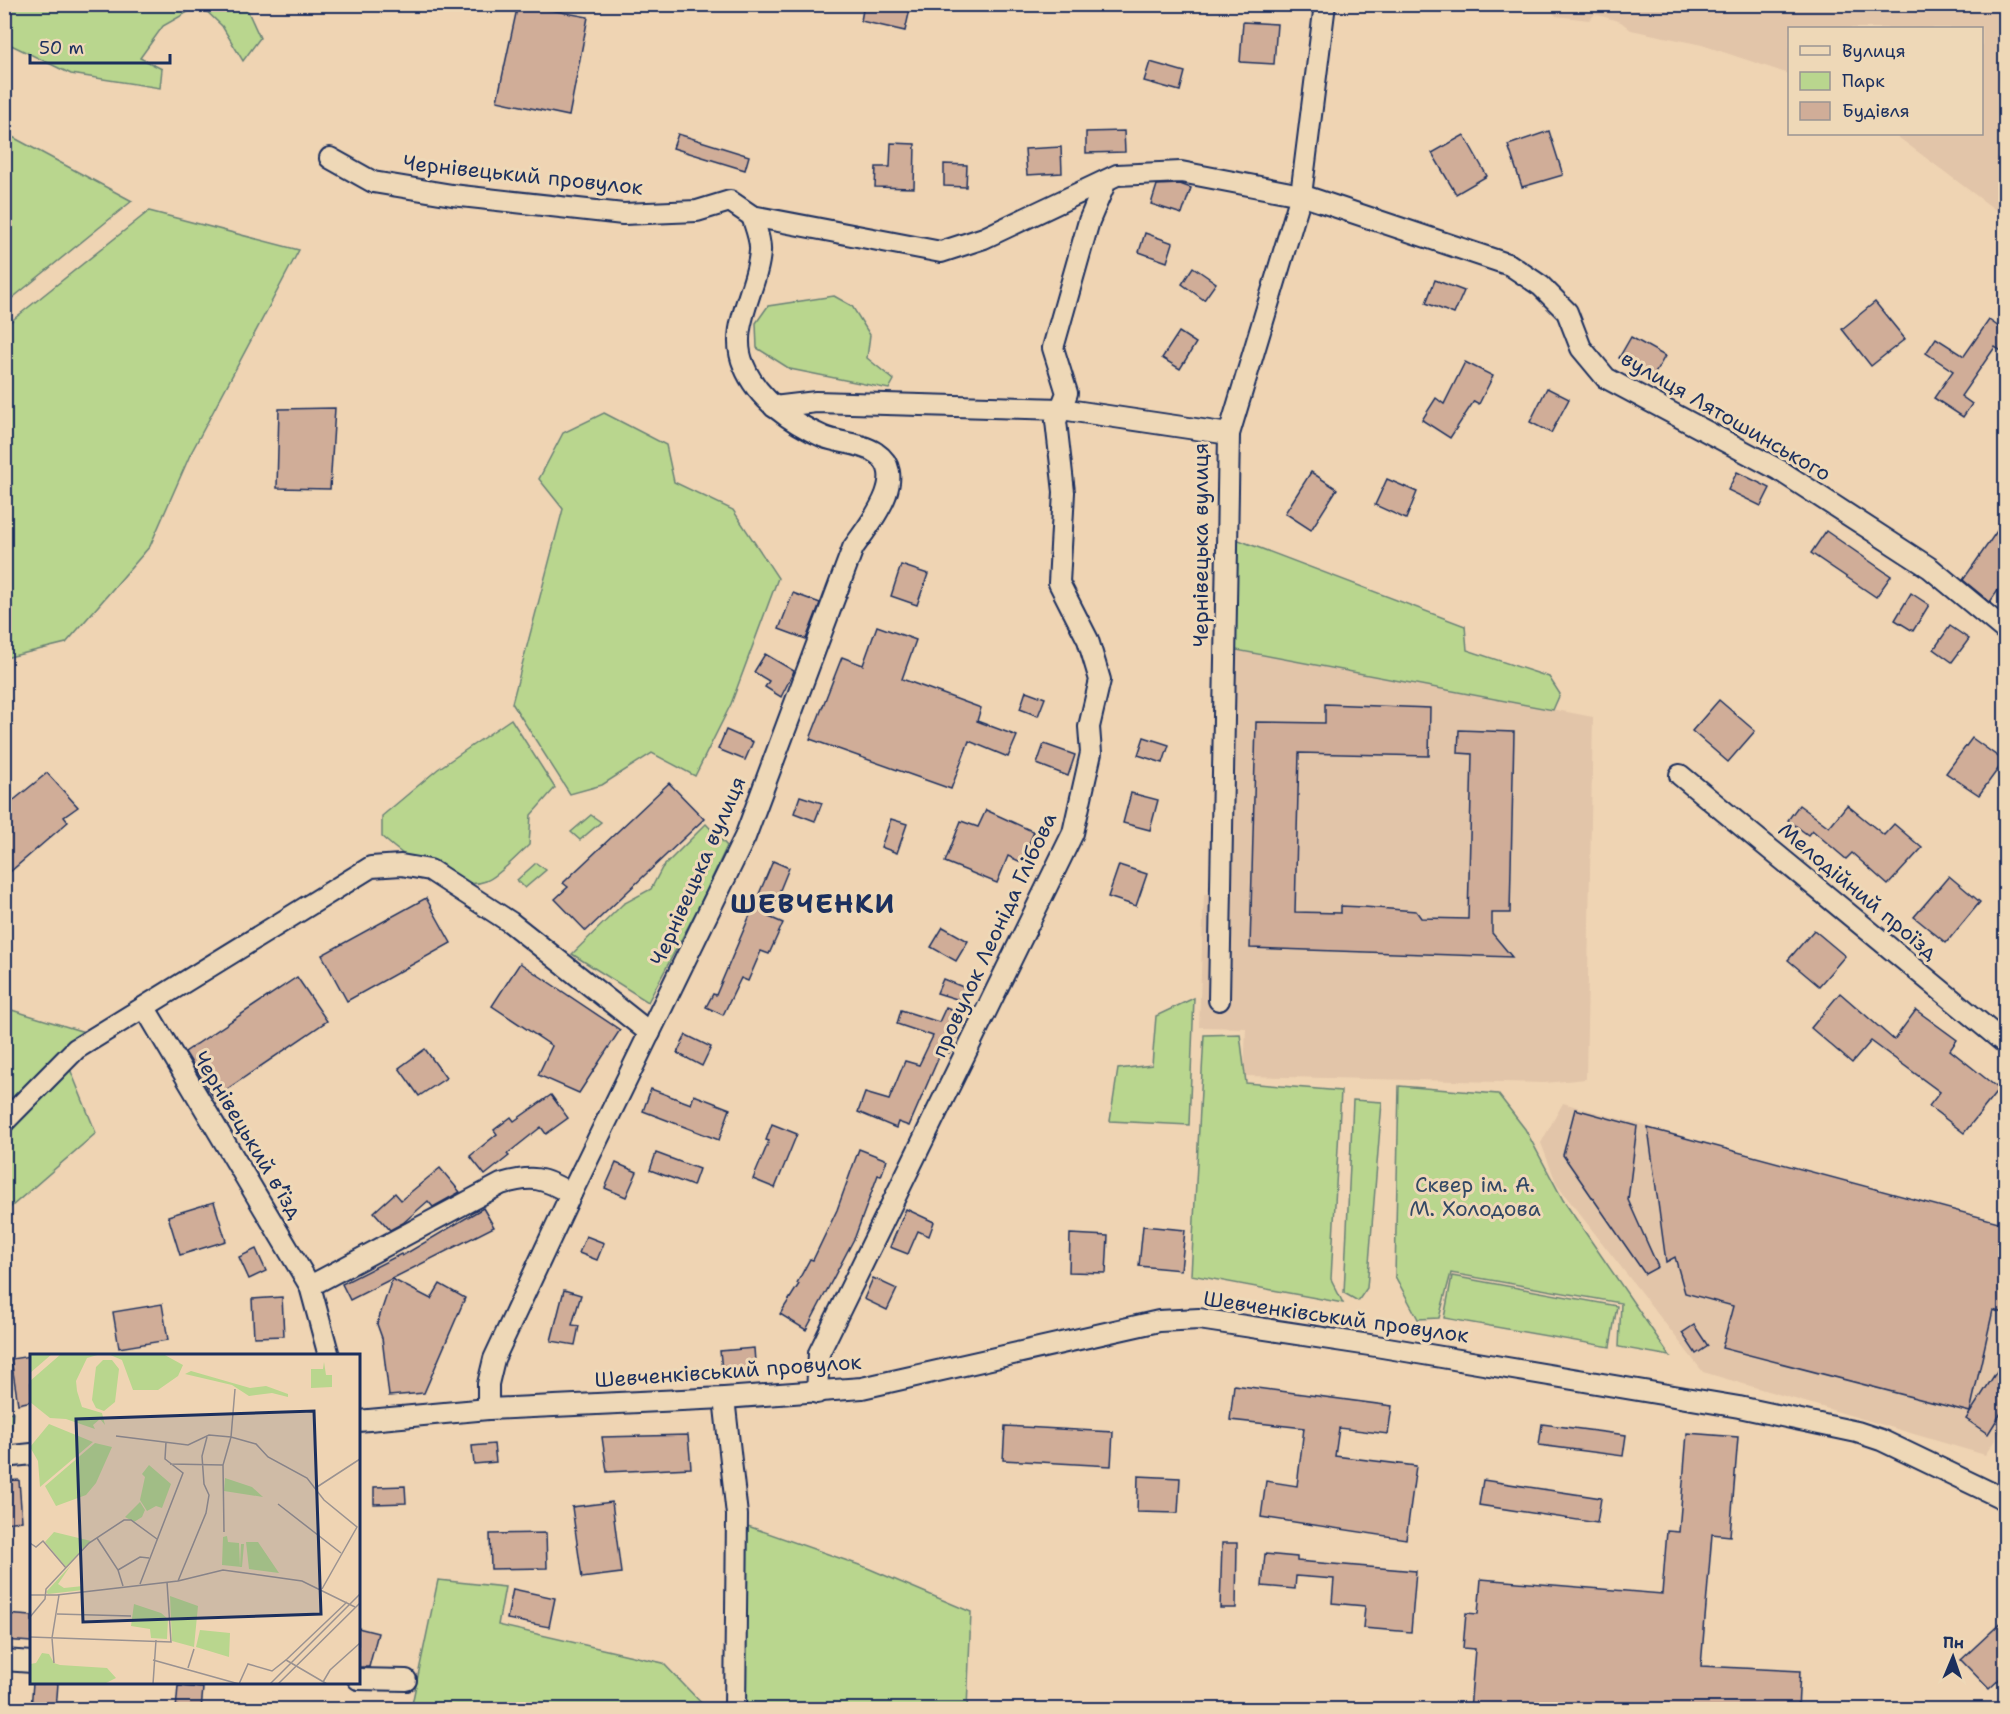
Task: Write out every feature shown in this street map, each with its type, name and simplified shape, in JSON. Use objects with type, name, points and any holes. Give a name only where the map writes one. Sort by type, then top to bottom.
[{"type":"street","points":[[1229,434],[1301,195],[1325,4]]},
{"type":"street","name":"Чернівецький провулок","points":[[330,158],[373,182],[452,195],[623,214],[697,211],[730,201],[752,216],[941,252],[984,238],[1118,175],[1181,172],[1301,195]]},
{"type":"street","name":"провулок Леоніда Глібова","points":[[817,1393],[819,1353],[1073,833],[1091,753],[1089,727],[1100,680],[1088,640],[1059,583],[1064,492],[1056,421],[1068,393],[1053,348],[1089,221],[1106,181]]},
{"type":"street","name":"вулиця Лятошинського","points":[[1301,195],[1510,266],[1541,286],[1567,312],[1581,348],[1606,378],[1779,470],[1930,568],[2006,632]]},
{"type":"street","name":"Чернівецька вулиця","points":[[488,1408],[488,1384],[494,1359],[571,1194],[745,837],[853,548],[882,506],[889,484],[883,461],[876,452],[824,437],[774,407],[752,381],[743,364],[738,335],[761,249],[752,216]]},
{"type":"street","name":"Чернівецька вулиця","points":[[774,407],[816,402],[1061,409],[1229,434],[1219,1000]]},
{"type":"street","name":"Мелодійний проїзд","points":[[1680,775],[2006,1044]]},
{"type":"street","points":[[4,1122],[75,1049],[371,867],[401,865],[430,870],[510,922],[650,1033]]},
{"type":"street","name":"Чернівецький вʼїзд","points":[[145,1008],[310,1286],[328,1354]]},
{"type":"street","points":[[310,1286],[501,1184],[527,1177],[549,1180],[571,1194]]},
{"type":"street","name":"Шевченківський провулок","points":[[360,1420],[488,1408],[724,1398],[862,1388],[1159,1321],[1199,1320],[1376,1346],[1739,1407],[1857,1432],[1907,1451],[2006,1500]]},
{"type":"street","points":[[724,1398],[737,1515],[735,1710]]},
{"type":"street","points":[[4,1457],[30,1454]]},
{"type":"street","points":[[4,1660],[30,1662]]},
{"type":"street","points":[[360,1679],[406,1680]]},
{"type":"shaded area","points":[[1548,5],[2005,5],[2005,217],[1895,135],[1983,135],[1983,27],[1788,27],[1788,74],[1702,45],[1631,30],[1621,22],[1595,14],[1589,20],[1556,16]]},
{"type":"shaded area","points":[[1225,647],[1593,717],[1586,1079],[1545,1083],[1244,1076],[1246,1028],[1199,1027],[1204,894],[1221,892]]},
{"type":"shaded area","points":[[1563,1103],[2005,1227],[2005,1425],[1985,1455],[1703,1372],[1557,1185],[1541,1143]]},
{"type":"green space","points":[[4,5],[200,5],[163,26],[140,58],[162,69],[160,88],[71,74],[5,42]]},
{"type":"green space","points":[[200,5],[245,5],[260,38],[243,61],[222,26]]},
{"type":"green space","points":[[5,133],[132,201],[5,304]]},
{"type":"green space","points":[[149,211],[299,250],[190,455],[150,546],[66,643],[5,658],[5,326]]},
{"type":"green space","points":[[834,296],[852,306],[870,335],[867,358],[894,380],[889,389],[790,369],[757,348],[756,323],[768,306]]},
{"type":"green space","points":[[604,413],[666,445],[674,482],[733,510],[778,578],[731,704],[695,776],[652,753],[602,785],[570,794],[512,703],[563,509],[539,479],[563,433]]},
{"type":"green space","points":[[1236,539],[1465,626],[1467,650],[1549,677],[1560,694],[1553,710],[1231,649]]},
{"type":"green space","points":[[511,719],[555,788],[531,815],[529,845],[508,865],[486,881],[473,884],[459,883],[417,864],[382,837],[382,816],[438,769]]},
{"type":"green space","points":[[591,815],[601,822],[580,840],[571,832]]},
{"type":"green space","points":[[706,824],[727,846],[698,908],[648,1002],[572,954],[623,904],[651,889],[662,868]]},
{"type":"green space","points":[[536,863],[546,870],[525,888],[517,880]]},
{"type":"green space","points":[[1194,998],[1189,1125],[1110,1121],[1118,1069],[1152,1065],[1156,1016]]},
{"type":"green space","points":[[5,1008],[91,1034],[70,1044],[5,1107]]},
{"type":"green space","points":[[1240,1034],[1246,1083],[1341,1091],[1331,1279],[1343,1303],[1191,1275],[1204,1035]]},
{"type":"green space","points":[[70,1069],[96,1133],[5,1212],[5,1133]]},
{"type":"green space","name":"Сквер ім. А. М. Холодова","points":[[1399,1086],[1498,1094],[1525,1129],[1563,1200],[1670,1356],[1619,1347],[1621,1303],[1451,1273],[1439,1318],[1418,1319],[1395,1276]]},
{"type":"green space","points":[[1353,1100],[1382,1102],[1367,1288],[1358,1301],[1344,1293]]},
{"type":"green space","points":[[1452,1276],[1617,1306],[1610,1347],[1444,1318]]},
{"type":"green space","points":[[13,1412],[10,1443],[5,1444],[5,1413]]},
{"type":"green space","points":[[742,1524],[865,1567],[971,1612],[967,1709],[742,1710]]},
{"type":"green space","points":[[438,1580],[505,1587],[498,1625],[663,1663],[707,1709],[411,1709]]},
{"type":"building","points":[[518,4],[588,17],[569,116],[497,101]]},
{"type":"building","points":[[864,4],[887,4],[910,9],[905,31],[861,21]]},
{"type":"building","points":[[1243,22],[1277,24],[1274,64],[1240,62]]},
{"type":"building","points":[[1150,62],[1185,72],[1180,91],[1144,81]]},
{"type":"building","points":[[1124,131],[1125,152],[1086,153],[1086,132]]},
{"type":"building","points":[[1549,131],[1563,175],[1522,187],[1508,145]]},
{"type":"building","points":[[678,134],[749,156],[745,170],[673,148]]},
{"type":"building","points":[[1464,135],[1487,176],[1456,194],[1432,153]]},
{"type":"building","points":[[891,143],[915,144],[914,188],[875,187],[876,167],[890,167]]},
{"type":"building","points":[[1061,147],[1062,173],[1027,175],[1025,149]]},
{"type":"building","points":[[944,164],[967,165],[966,187],[944,186]]},
{"type":"building","points":[[1180,184],[1191,188],[1182,214],[1151,204],[1157,185]]},
{"type":"building","points":[[1145,233],[1173,243],[1167,262],[1139,252]]},
{"type":"building","points":[[1193,267],[1216,283],[1204,300],[1182,284]]},
{"type":"building","points":[[1435,280],[1464,291],[1454,314],[1426,303]]},
{"type":"building","points":[[1875,302],[1905,339],[1871,366],[1842,329]]},
{"type":"building","points":[[1989,320],[2006,332],[2006,354],[1995,347],[1961,396],[1972,404],[1963,417],[1934,398],[1953,371],[1926,353],[1936,338],[1964,356]]},
{"type":"building","points":[[1179,332],[1196,343],[1180,369],[1162,358]]},
{"type":"building","points":[[1631,337],[1665,356],[1653,377],[1619,358]]},
{"type":"building","points":[[1465,362],[1493,376],[1479,404],[1474,401],[1450,438],[1422,420],[1436,398],[1444,404]]},
{"type":"building","points":[[1547,388],[1569,399],[1551,433],[1530,422]]},
{"type":"building","points":[[335,408],[330,489],[277,488],[279,409]]},
{"type":"building","points":[[1311,472],[1337,489],[1311,530],[1285,513]]},
{"type":"building","points":[[1737,472],[1770,488],[1761,506],[1728,490]]},
{"type":"building","points":[[1387,479],[1417,492],[1406,519],[1375,505]]},
{"type":"building","points":[[2006,518],[2006,579],[1990,602],[1963,580]]},
{"type":"building","points":[[1826,531],[1891,576],[1876,597],[1811,553]]},
{"type":"building","points":[[901,565],[928,574],[917,605],[891,596]]},
{"type":"building","points":[[793,593],[820,603],[806,639],[779,629]]},
{"type":"building","points":[[1911,593],[1929,605],[1913,631],[1895,620]]},
{"type":"building","points":[[877,626],[916,640],[902,679],[981,708],[977,721],[1017,736],[1008,757],[969,741],[951,789],[810,739],[842,657],[863,665]]},
{"type":"building","points":[[1950,626],[1969,639],[1952,662],[1934,649]]},
{"type":"building","points":[[765,654],[794,671],[781,697],[765,687],[769,681],[754,672]]},
{"type":"building","points":[[1026,691],[1045,698],[1038,716],[1020,709]]},
{"type":"building","points":[[1719,700],[1755,731],[1728,762],[1692,731]]},
{"type":"building","points":[[1325,704],[1430,708],[1429,756],[1299,753],[1295,912],[1341,913],[1341,906],[1416,911],[1421,918],[1468,919],[1472,754],[1458,753],[1459,730],[1514,732],[1510,913],[1492,913],[1492,933],[1512,957],[1250,948],[1256,722],[1325,723]]},
{"type":"building","points":[[726,730],[753,742],[745,760],[718,749]]},
{"type":"building","points":[[1144,737],[1169,745],[1163,763],[1138,755]]},
{"type":"building","points":[[1972,738],[2004,761],[1979,795],[1946,773]]},
{"type":"building","points":[[1044,744],[1075,755],[1068,776],[1037,764]]},
{"type":"building","points":[[47,773],[78,807],[64,817],[68,822],[4,877],[4,808]]},
{"type":"building","points":[[669,783],[704,819],[586,931],[555,899],[568,887],[563,883]]},
{"type":"building","points":[[1131,793],[1158,800],[1150,830],[1123,823]]},
{"type":"building","points":[[800,796],[822,803],[815,821],[794,813]]},
{"type":"building","points":[[1799,805],[1829,827],[1847,805],[1884,835],[1894,824],[1922,848],[1888,885],[1852,853],[1846,859],[1812,830],[1808,835],[1788,820]]},
{"type":"building","points":[[986,810],[1034,832],[1021,862],[1008,856],[997,883],[945,862],[961,821],[978,827]]},
{"type":"building","points":[[891,819],[907,824],[897,853],[881,847]]},
{"type":"building","points":[[773,861],[789,868],[769,917],[783,923],[769,954],[761,951],[748,981],[741,978],[723,1015],[706,1007],[713,994],[716,995]]},
{"type":"building","points":[[1119,865],[1147,874],[1136,906],[1108,897]]},
{"type":"building","points":[[1949,876],[1980,902],[1946,943],[1914,917]]},
{"type":"building","points":[[426,898],[451,943],[347,1001],[322,955]]},
{"type":"building","points":[[943,927],[968,941],[956,961],[931,947]]},
{"type":"building","points":[[1814,930],[1845,956],[1819,986],[1788,960]]},
{"type":"building","points":[[520,963],[620,1030],[579,1093],[538,1075],[552,1046],[492,1006]]},
{"type":"building","points":[[297,977],[327,1021],[214,1098],[185,1052]]},
{"type":"building","points":[[943,979],[968,989],[963,1001],[937,993]]},
{"type":"building","points":[[1840,993],[1894,1040],[1916,1010],[1957,1040],[1950,1050],[1999,1089],[1964,1133],[1929,1106],[1940,1092],[1871,1041],[1852,1063],[1811,1028]]},
{"type":"building","points":[[946,1007],[958,1012],[951,1030],[957,1033],[949,1053],[942,1050],[909,1126],[898,1122],[896,1128],[858,1112],[865,1093],[889,1100],[905,1061],[919,1065],[933,1036],[897,1024],[901,1010],[939,1022]]},
{"type":"building","points":[[686,1035],[711,1047],[702,1066],[677,1053]]},
{"type":"building","points":[[425,1049],[446,1078],[419,1096],[399,1068]]},
{"type":"building","points":[[651,1089],[691,1104],[694,1095],[730,1109],[719,1140],[643,1111]]},
{"type":"building","points":[[551,1095],[568,1118],[546,1134],[541,1127],[485,1175],[470,1156],[497,1134],[494,1130],[511,1117],[514,1121]]},
{"type":"building","points":[[1575,1109],[1637,1126],[1628,1200],[1658,1267],[1645,1274],[1563,1155]]},
{"type":"building","points":[[772,1124],[797,1134],[775,1188],[753,1179],[769,1141],[766,1140]]},
{"type":"building","points":[[1648,1128],[2006,1224],[2006,1314],[1993,1310],[1970,1412],[1722,1348],[1733,1306],[1685,1293],[1675,1257],[1666,1262]]},
{"type":"building","points":[[859,1149],[887,1160],[881,1176],[878,1175],[855,1237],[806,1330],[780,1314],[799,1284],[797,1283],[810,1259],[813,1260],[837,1210]]},
{"type":"building","points":[[656,1153],[699,1169],[693,1186],[650,1170]]},
{"type":"building","points":[[616,1163],[637,1172],[626,1197],[605,1188]]},
{"type":"building","points":[[440,1168],[460,1192],[433,1207],[428,1201],[403,1223],[390,1230],[374,1212],[395,1193],[401,1200]]},
{"type":"building","points":[[214,1202],[226,1241],[180,1255],[168,1216]]},
{"type":"building","points":[[483,1208],[494,1227],[350,1300],[342,1284],[401,1254],[402,1256]]},
{"type":"building","points":[[906,1209],[934,1222],[929,1236],[918,1231],[908,1254],[890,1247]]},
{"type":"building","points":[[1143,1226],[1185,1230],[1181,1270],[1139,1266]]},
{"type":"building","points":[[1070,1234],[1108,1236],[1106,1273],[1069,1272]]},
{"type":"building","points":[[586,1236],[604,1243],[597,1260],[579,1253]]},
{"type":"building","points":[[256,1249],[266,1271],[249,1279],[239,1257]]},
{"type":"building","points":[[873,1278],[897,1289],[887,1310],[864,1299]]},
{"type":"building","points":[[392,1279],[431,1299],[440,1284],[465,1298],[424,1393],[389,1396],[382,1338],[377,1324]]},
{"type":"building","points":[[564,1290],[581,1295],[572,1325],[579,1326],[575,1345],[551,1341]]},
{"type":"building","points":[[282,1297],[284,1336],[254,1337],[252,1299]]},
{"type":"building","points":[[162,1304],[168,1340],[119,1348],[113,1312]]},
{"type":"building","points":[[1694,1325],[1708,1346],[1696,1354],[1682,1333]]},
{"type":"building","points":[[754,1348],[756,1377],[723,1379],[720,1351]]},
{"type":"building","points":[[30,1356],[30,1401],[18,1404],[11,1359]]},
{"type":"building","points":[[2006,1357],[2006,1405],[1988,1434],[1966,1419]]},
{"type":"building","points":[[1234,1385],[1392,1406],[1388,1434],[1339,1428],[1335,1456],[1416,1466],[1406,1539],[1261,1517],[1266,1481],[1297,1486],[1304,1428],[1230,1420]]},
{"type":"building","points":[[1542,1424],[1626,1435],[1623,1456],[1539,1445]]},
{"type":"building","points":[[1005,1426],[1113,1432],[1111,1466],[1003,1460]]},
{"type":"building","points":[[1687,1433],[1738,1437],[1730,1536],[1712,1534],[1701,1666],[1800,1671],[1798,1710],[1470,1710],[1475,1649],[1463,1648],[1466,1613],[1478,1614],[1481,1579],[1662,1594],[1667,1531],[1679,1532]]},
{"type":"building","points":[[688,1435],[691,1468],[607,1472],[602,1437]]},
{"type":"building","points":[[494,1444],[496,1462],[474,1464],[472,1446]]},
{"type":"building","points":[[1138,1476],[1180,1478],[1178,1513],[1137,1512]]},
{"type":"building","points":[[19,1480],[22,1521],[4,1523],[4,1481]]},
{"type":"building","points":[[1483,1480],[1601,1498],[1597,1523],[1479,1505]]},
{"type":"building","points":[[405,1486],[406,1503],[374,1504],[374,1487]]},
{"type":"building","points":[[612,1502],[621,1573],[582,1578],[572,1507]]},
{"type":"building","points":[[546,1533],[547,1568],[491,1569],[490,1534]]},
{"type":"building","points":[[1222,1543],[1237,1543],[1236,1608],[1220,1608]]},
{"type":"building","points":[[1265,1554],[1297,1557],[1297,1561],[1416,1571],[1411,1632],[1363,1628],[1365,1606],[1332,1603],[1334,1579],[1296,1576],[1295,1589],[1262,1586]]},
{"type":"building","points":[[513,1589],[555,1598],[549,1627],[507,1619]]},
{"type":"building","points":[[4,1614],[30,1616],[30,1642],[4,1640]]},
{"type":"building","points":[[2006,1618],[2006,1673],[1989,1689],[1961,1660]]},
{"type":"building","points":[[360,1628],[378,1633],[369,1667],[360,1667]]},
{"type":"building","points":[[33,1684],[58,1684],[56,1710],[31,1709]]},
{"type":"building","points":[[178,1686],[203,1688],[201,1710],[176,1710]]},
{"type":"district","name":"ШЕВЧЕНКИ","points":[[813,903]]}]
